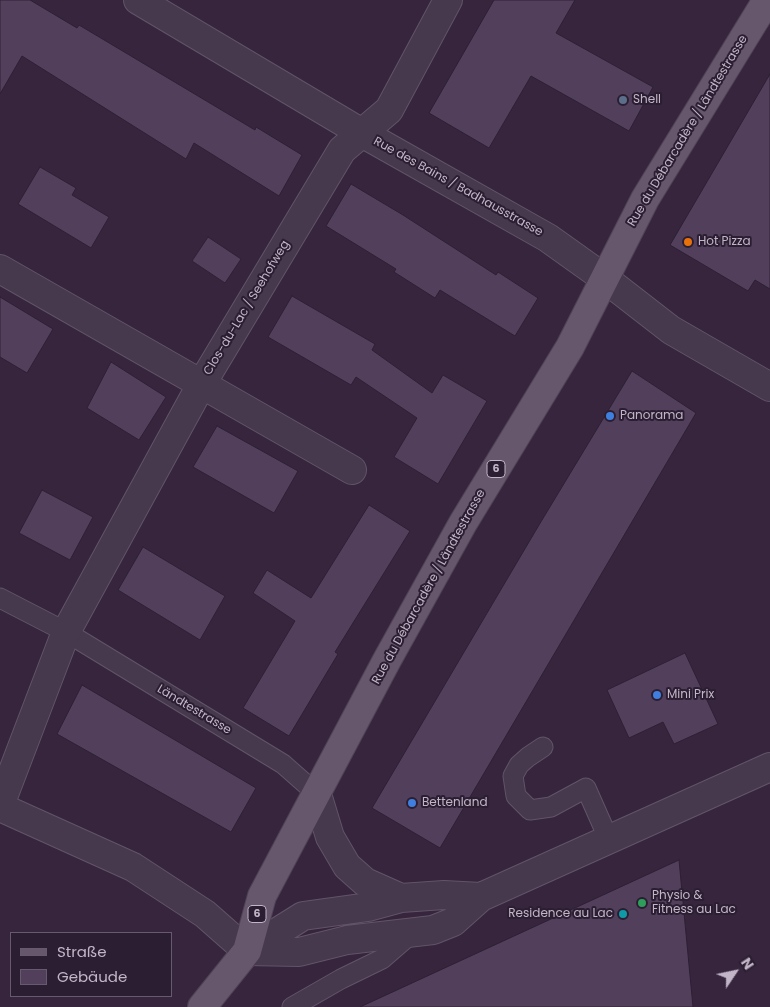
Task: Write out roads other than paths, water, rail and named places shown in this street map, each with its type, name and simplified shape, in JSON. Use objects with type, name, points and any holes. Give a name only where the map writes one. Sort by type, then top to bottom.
[{"type":"main road","name":"Rue du Débarcadère / Ländtestrasse","points":[[247,951],[262,896],[387,660],[454,540],[570,347],[645,199],[766,6]]},
{"type":"main road","name":"6","points":[[202,1007],[247,951]]},
{"type":"street","name":"Rue des Bains / Badhausstrasse","points":[[138,0],[362,133],[548,238],[604,278],[671,330],[770,387]]},
{"type":"street","name":"Clos-du-Lac / Seehofweg","points":[[0,806],[66,632],[201,386],[342,150],[389,110],[448,0]]},
{"type":"street","points":[[0,269],[201,386],[352,470]]},
{"type":"street","points":[[0,806],[133,867],[205,914],[247,951],[299,952],[347,940],[433,930],[453,922],[482,897],[770,767]]},
{"type":"street","points":[[317,794],[330,837],[347,866],[365,882],[401,898]]},
{"type":"street","points":[[247,951],[304,916],[368,907],[401,898],[444,895],[482,897]]},
{"type":"lane","points":[[0,598],[66,632]]},
{"type":"lane","name":"Ländtestrasse","points":[[66,632],[283,764],[317,794]]},
{"type":"lane","points":[[543,748],[519,765],[513,776],[516,796],[530,810],[551,807],[586,788],[609,840]]},
{"type":"lane","points":[[292,1007],[341,979],[382,959],[412,933]]},
{"type":"place","name":"Shell","points":[[623,100]]},
{"type":"place","name":"Hot Pizza","points":[[688,242]]},
{"type":"place","name":"Panorama","points":[[610,416]]},
{"type":"place","name":"Mini Prix","points":[[657,695]]},
{"type":"place","name":"Bettenland","points":[[412,803]]},
{"type":"place","name":"Physio & Fitness au Lac","points":[[642,903]]},
{"type":"place","name":"Residence au Lac","points":[[623,914]]}]
